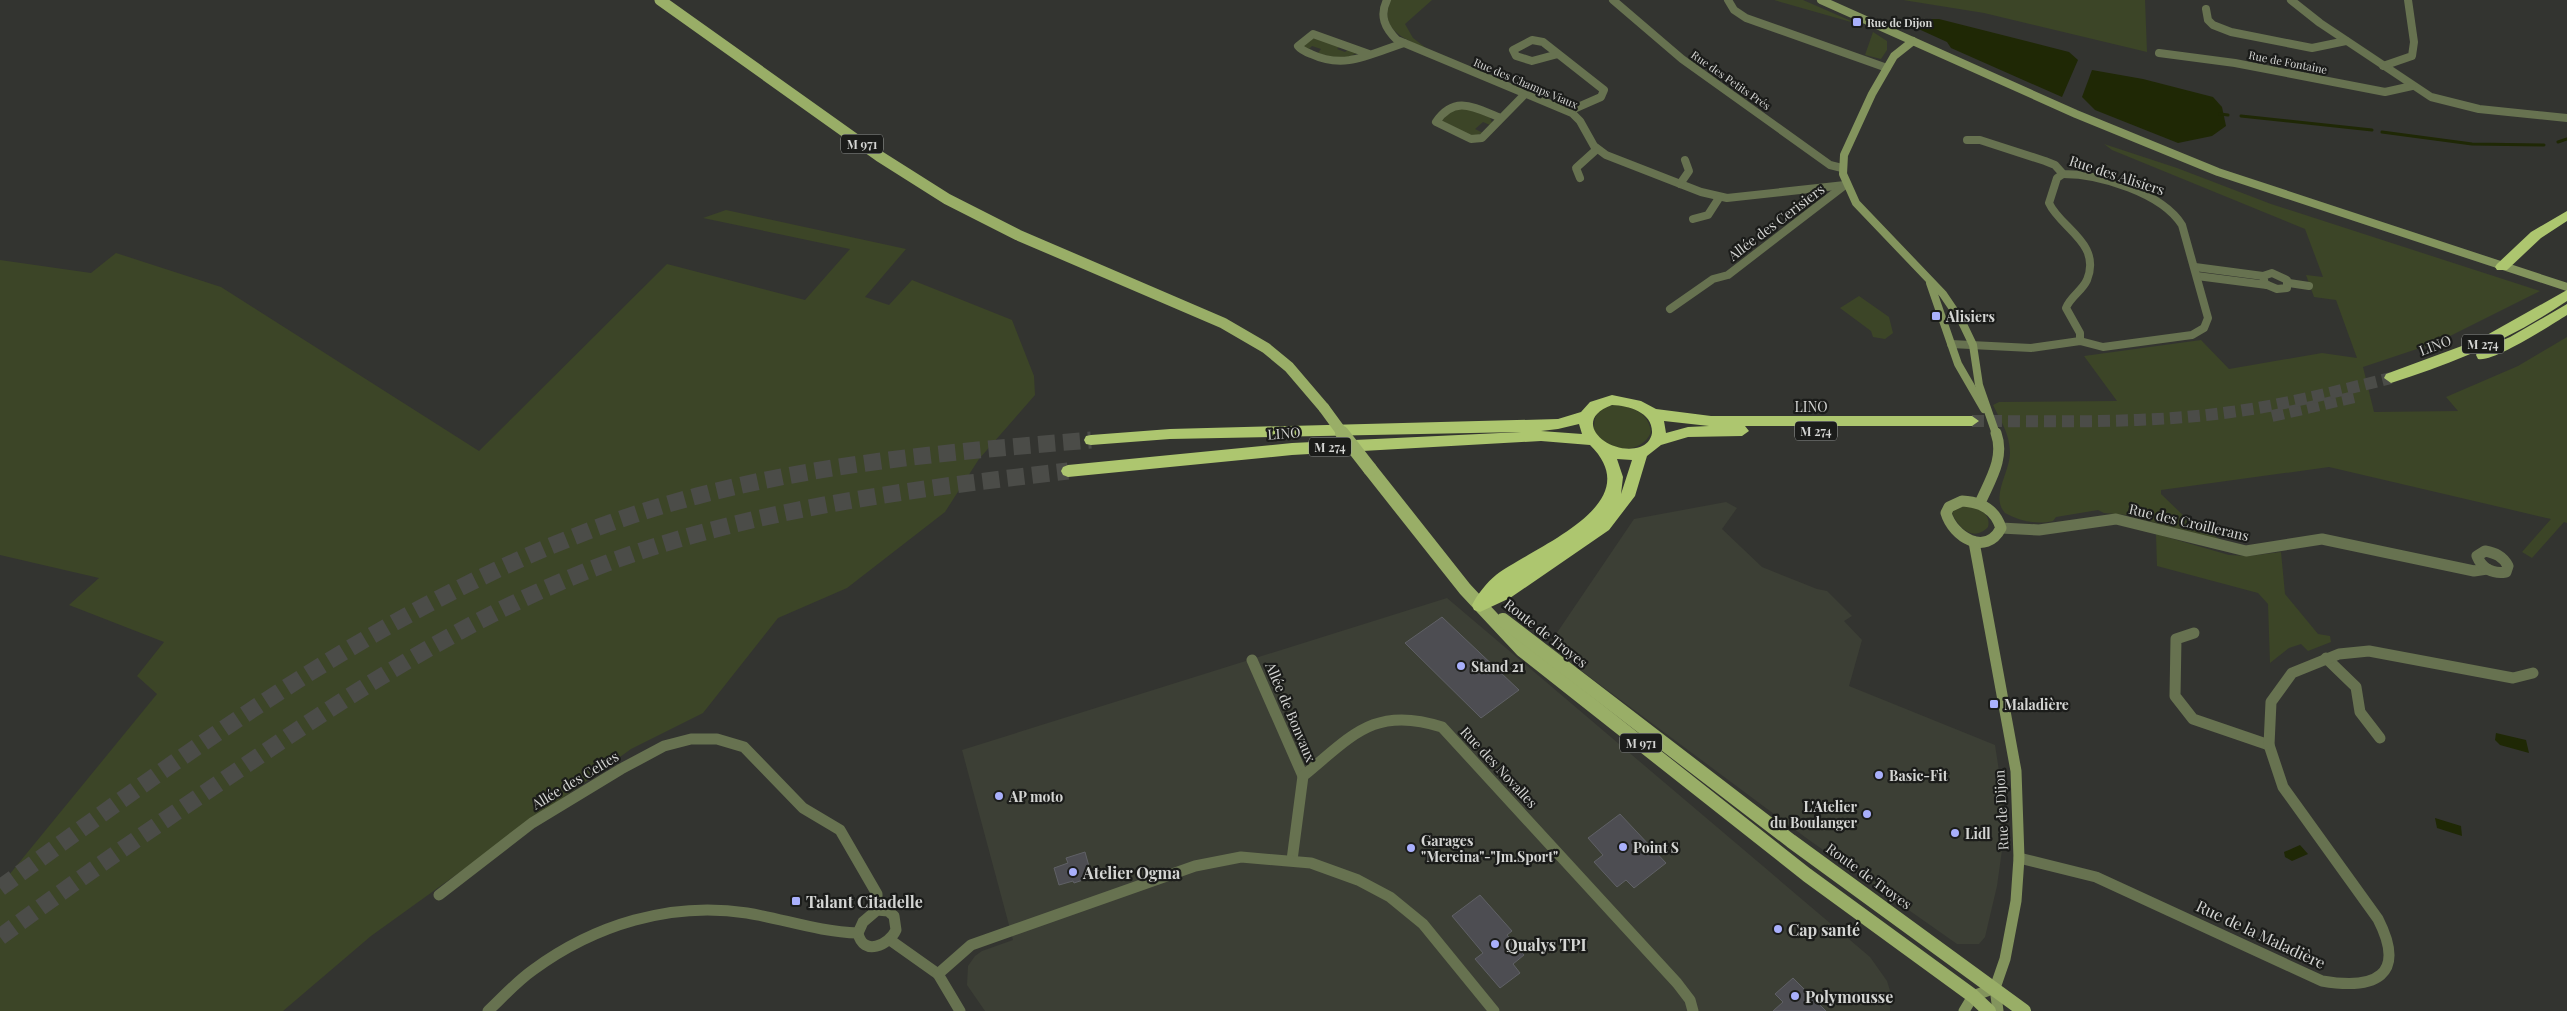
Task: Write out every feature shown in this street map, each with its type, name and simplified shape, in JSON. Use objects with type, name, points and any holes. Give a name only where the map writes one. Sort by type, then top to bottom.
[{"type":"highway","points":[[2502,267],[2536,235],[2567,215]]},
{"type":"highway","name":"LINO","points":[[2564,289],[2526,321],[2484,344],[2393,382],[2447,370],[2494,350],[2567,309]]},
{"type":"highway","name":"LINO","points":[[1068,470],[1300,448],[1541,436],[1598,444],[1625,455],[1641,453],[1651,448],[1657,441],[1676,434],[1694,432],[1974,426],[1700,420],[1651,414],[1631,402],[1612,400],[1596,405],[1587,416],[1558,424],[1170,434],[1091,440]]},
{"type":"highway","points":[[1651,414],[1659,427],[1657,441]]},
{"type":"highway","points":[[1480,605],[1499,581],[1587,523],[1607,505],[1614,494],[1615,469],[1586,430],[1587,416]]},
{"type":"highway","points":[[1480,605],[1504,593],[1604,526],[1628,496],[1641,453]]},
{"type":"main road","name":"M 971","points":[[660,0],[879,156],[947,200],[1018,234],[1223,323],[1266,348],[1290,367],[1324,408],[1420,535],[1480,605],[1522,650],[1808,875],[1973,996],[1989,1011]]},
{"type":"main road","name":"Route de Troyes","points":[[1480,605],[1500,618],[1791,841],[1993,991],[2024,1011]]},
{"type":"street","name":"Rue des Champs Viaux","points":[[1387,0],[1383,10],[1385,24],[1393,36],[1404,43],[1569,111],[1580,120],[1597,149]]},
{"type":"street","name":"Rue des Petits Prés","points":[[1613,0],[1682,59],[1830,165],[1842,168]]},
{"type":"street","points":[[1728,0],[1734,10],[1746,18],[1887,68]]},
{"type":"street","points":[[1821,0],[2076,114],[2209,169],[2564,289]]},
{"type":"street","points":[[2291,0],[2346,41],[2412,86],[2442,102],[2567,118]]},
{"type":"street","points":[[2383,66],[2408,59],[2413,53],[2413,23],[2408,12],[2408,0]]},
{"type":"street","name":"Rue de Fontaine","points":[[2206,9],[2208,20],[2212,25],[2231,32],[2312,48],[2346,41]]},
{"type":"street","points":[[1369,54],[1313,34],[1298,46],[1334,62],[1369,54],[1404,43]]},
{"type":"street","points":[[1558,54],[1531,62],[1521,59],[1513,51],[1514,48],[1536,40],[1558,54],[1605,92],[1601,97],[1569,111]]},
{"type":"street","points":[[1913,41],[1894,56],[1887,68],[1846,144],[1842,168],[1845,185],[1856,203],[1954,308],[1973,345],[1978,385],[2000,441],[1999,459],[1980,503]]},
{"type":"street","name":"Rue de Fontaine","points":[[2159,53],[2235,64],[2384,92],[2412,86]]},
{"type":"street","points":[[1502,118],[1459,104],[1451,106],[1436,122],[1438,125],[1477,139],[1482,138],[1502,118],[1526,93]]},
{"type":"street","name":"Rue des Alisiers","points":[[1952,344],[2031,348],[2080,341],[2108,346],[2186,336],[2201,331],[2208,318],[2179,218],[2169,208],[2148,196],[2075,174],[2063,174],[2055,165],[2045,161],[1980,140],[1967,140]]},
{"type":"street","points":[[1580,178],[1576,168],[1597,149],[1680,184],[1719,198],[1845,185]]},
{"type":"street","points":[[1680,184],[1689,171],[1685,160]]},
{"type":"street","points":[[2063,174],[2057,178],[2049,203],[2053,211],[2076,233],[2084,245],[2090,262],[2086,282],[2080,292],[2068,302],[2066,308],[2080,333],[2080,341]]},
{"type":"street","name":"Allée des Cerisiers","points":[[1670,309],[1713,279],[1728,275],[1845,185]]},
{"type":"street","points":[[1693,219],[1708,215],[1719,198]]},
{"type":"street","points":[[2196,272],[2263,276],[2268,273],[2276,274],[2289,283],[2309,286]]},
{"type":"street","points":[[2196,272],[2267,285],[2281,290],[2287,288],[2289,283]]},
{"type":"street","points":[[2263,276],[2263,281],[2267,285]]},
{"type":"street","points":[[1929,280],[1965,383],[1990,417]]},
{"type":"street","points":[[1962,501],[1980,503],[1995,514],[2001,528],[1996,538],[1974,542],[1950,527],[1946,513],[1949,507],[1962,501]]},
{"type":"street","name":"Rue des Croillerans","points":[[2001,528],[2039,530],[2116,519],[2246,551],[2322,539],[2474,571],[2487,570]]},
{"type":"street","name":"Rue de Dijon","points":[[1974,542],[2016,770],[2019,858],[2016,900],[2005,959],[1993,991]]},
{"type":"street","points":[[2194,633],[2176,639],[2175,696],[2193,718],[2269,745]]},
{"type":"street","name":"Rue de la Maladière","points":[[2019,858],[2096,877],[2322,981],[2347,985],[2367,980],[2383,971],[2390,959],[2388,938],[2378,920],[2283,787],[2269,745],[2271,702],[2292,673],[2339,654],[2369,652],[2513,678],[2533,673]]},
{"type":"street","points":[[2326,658],[2356,687],[2360,712],[2380,738]]},
{"type":"street","name":"Allée de Bonvaux","points":[[1252,660],[1303,776]]},
{"type":"street","name":"Rue des Novalles","points":[[1303,776],[1366,728],[1385,718],[1404,716],[1425,719],[1442,726],[1677,983],[1690,1000],[1693,1011]]},
{"type":"street","name":"Allée des Celtes","points":[[439,895],[532,823],[620,769],[664,746],[691,740],[717,739],[744,747],[803,808],[840,830],[877,894],[878,910]]},
{"type":"street","points":[[1292,860],[1303,776]]},
{"type":"street","points":[[938,974],[971,945],[1195,866],[1241,857],[1292,860],[1328,868],[1358,880],[1390,897],[1423,924],[1494,1011]]},
{"type":"street","points":[[878,910],[889,911],[896,919],[897,930],[890,940],[873,947],[863,942],[858,932],[866,916],[878,910]]},
{"type":"street","points":[[488,1011],[532,971],[569,946],[606,930],[644,917],[669,912],[720,911],[745,913],[842,933],[858,932]]},
{"type":"street","points":[[890,940],[938,974],[960,1011]]},
{"type":"street","points":[[1964,1011],[1973,996],[1993,991],[1998,1011]]},
{"type":"shaded area","points":[[1391,0],[1432,0],[1405,24],[1413,38],[1426,48],[1395,32],[1388,18]]},
{"type":"shaded area","points":[[1774,0],[1803,0],[1858,24]]},
{"type":"shaded area","points":[[1903,0],[2145,0],[2147,52],[1984,13]]},
{"type":"shaded area","points":[[1925,19],[1939,19],[2069,52],[2078,60],[2062,97],[1951,48],[1947,42],[1912,26]]},
{"type":"shaded area","points":[[1873,32],[1887,41],[1887,50],[1881,59],[1865,55]]},
{"type":"shaded area","points":[[1315,37],[1340,46],[1337,49],[1345,52],[1349,49],[1357,53],[1341,60],[1318,53],[1321,49],[1312,46],[1308,50],[1303,46]]},
{"type":"shaded area","points":[[2092,70],[2143,79],[2213,97],[2222,107],[2226,126],[2212,136],[2178,143],[2095,110],[2082,97]]},
{"type":"shaded area","points":[[1462,107],[1490,117],[1492,123],[1490,125],[1483,122],[1475,129],[1483,133],[1474,136],[1443,125],[1442,120],[1454,108]]},
{"type":"shaded area","points":[[2104,144],[2177,168],[2271,204],[2540,291],[2438,342],[2363,367],[2374,412],[2458,411],[2446,397],[2518,366],[2567,337],[2567,523],[2564,522],[2532,558],[2522,552],[2551,519],[2329,467],[2161,490],[2161,494],[2188,520],[2223,541],[2126,515],[2104,513],[2098,510],[2056,517],[2053,521],[2040,523],[2022,520],[2005,513],[1999,500],[2009,460],[2010,446],[1993,405],[1999,402],[2117,401],[2084,356],[2201,340],[2229,369],[2322,353],[2357,358],[2336,300],[2314,297],[2306,275],[2323,277],[2305,229],[2112,150]]},
{"type":"shaded area","points":[[726,210],[906,249],[865,297],[889,305],[912,280],[1012,320],[1034,376],[1035,395],[979,459],[945,512],[847,588],[778,618],[703,713],[631,749],[371,936],[283,1011],[0,1011],[0,886],[157,694],[137,676],[164,642],[69,605],[99,578],[0,555],[0,260],[91,273],[116,253],[221,287],[479,451],[667,264],[805,300],[850,249],[703,218]]},
{"type":"shaded area","points":[[1859,296],[1889,317],[1893,333],[1885,339],[1873,337],[1871,331],[1840,308]]},
{"type":"shaded area","points":[[1614,405],[1633,409],[1643,415],[1650,425],[1651,432],[1648,438],[1638,446],[1625,449],[1618,448],[1604,442],[1595,433],[1595,421],[1600,410]]},
{"type":"shaded area","points":[[1726,502],[1737,508],[1722,529],[1762,567],[1817,589],[1827,591],[1852,616],[1844,621],[1862,640],[1849,686],[1995,745],[2001,784],[2004,836],[1997,886],[1985,937],[1979,944],[1957,944],[1809,840],[1548,646],[1634,519]]},
{"type":"shaded area","points":[[1973,506],[1987,517],[1989,523],[1988,527],[1977,534],[1962,528],[1952,513],[1957,507]]},
{"type":"shaded area","points":[[2156,534],[2229,555],[2249,556],[2281,552],[2285,594],[2318,634],[2330,636],[2331,642],[2308,651],[2301,644],[2289,648],[2270,663],[2268,604],[2258,593],[2157,566]]},
{"type":"shaded area","points":[[1447,598],[1870,957],[1887,981],[1891,994],[1890,1011],[985,1011],[967,985],[968,966],[975,956],[982,951],[1013,940],[962,750]]},
{"type":"shaded area","points":[[2496,733],[2526,740],[2529,753],[2500,745],[2495,740]]},
{"type":"shaded area","points":[[2435,818],[2461,826],[2462,836],[2437,828]]},
{"type":"shaded area","points":[[2300,845],[2308,854],[2292,861],[2285,857],[2284,852]]},
{"type":"building","name":"Stand 21","points":[[1442,617],[1519,690],[1481,718],[1405,643]]},
{"type":"building","name":"Point S","points":[[1620,814],[1666,863],[1634,888],[1626,880],[1617,887],[1594,862],[1603,855],[1588,838]]},
{"type":"building","name":"Atelier Ogma","points":[[1085,852],[1092,877],[1074,883],[1073,881],[1059,885],[1054,868],[1068,863],[1066,858]]},
{"type":"building","name":"Qualys TPI","points":[[1480,895],[1512,931],[1507,935],[1524,955],[1513,964],[1520,973],[1500,988],[1475,959],[1483,953],[1452,916]]},
{"type":"building","name":"Polymousse","points":[[1793,978],[1826,1011],[1773,1011],[1783,1002],[1775,994]]},
{"type":"waterway","points":[[2220,114],[2228,115]]},
{"type":"waterway","points":[[2241,116],[2372,130]]},
{"type":"waterway","points":[[2382,132],[2472,144],[2544,145]]},
{"type":"waterway","points":[[2558,142],[2567,139]]},
{"type":"tunnel","points":[[1972,421],[2102,421],[2199,416],[2271,406],[2391,378]]},
{"type":"tunnel","points":[[2272,416],[2359,396]]},
{"type":"tunnel","points":[[0,888],[149,780],[303,677],[382,630],[463,586],[546,548],[633,515],[745,484],[859,464],[975,450],[1091,440]]},
{"type":"tunnel","points":[[0,937],[146,833],[331,708],[430,648],[533,594],[586,571],[641,551],[746,521],[852,500],[1068,471]]},
{"type":"place","name":"Rue de Dijon","points":[[1857,22]]},
{"type":"place","name":"Alisiers","points":[[1936,316]]},
{"type":"place","name":"Stand 21","points":[[1461,666]]},
{"type":"place","name":"Maladière","points":[[1994,704]]},
{"type":"place","name":"Basic-Fit","points":[[1879,775]]},
{"type":"place","name":"AP moto","points":[[999,796]]},
{"type":"place","name":"L'Atelier du Boulanger","points":[[1867,814]]},
{"type":"place","name":"Lidl","points":[[1955,833]]},
{"type":"place","name":"Point S","points":[[1623,847]]},
{"type":"place","name":"Garages \"Mereina\"-\"Jm.Sport\"","points":[[1411,848]]},
{"type":"place","name":"Atelier Ogma","points":[[1073,872]]},
{"type":"place","name":"Talant Citadelle","points":[[796,901]]},
{"type":"place","name":"Cap santé","points":[[1778,929]]},
{"type":"place","name":"Qualys TPI","points":[[1495,944]]},
{"type":"place","name":"Polymousse","points":[[1795,996]]}]
